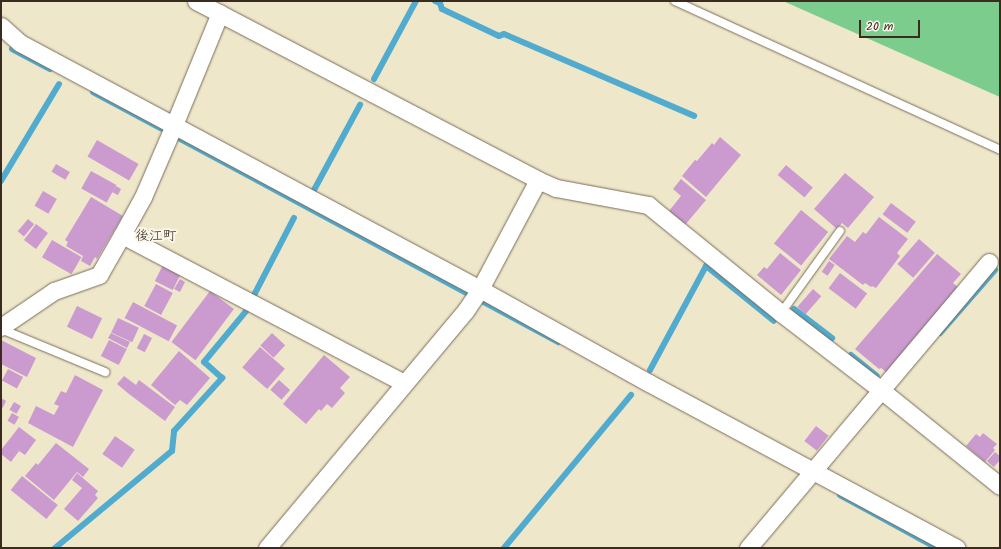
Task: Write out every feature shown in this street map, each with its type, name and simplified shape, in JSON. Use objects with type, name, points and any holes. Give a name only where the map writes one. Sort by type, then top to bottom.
[{"type":"street","points":[[196,1],[538,180],[556,188],[648,205],[781,313],[881,390],[1000,486]]},
{"type":"street","points":[[1,328],[54,291],[99,275],[143,197],[220,13]]},
{"type":"street","points":[[1,26],[20,43],[480,289],[649,383],[957,548]]},
{"type":"street","points":[[267,548],[466,310],[480,289],[538,180]]},
{"type":"street","points":[[122,235],[404,383]]},
{"type":"street","points":[[748,548],[989,262]]},
{"type":"lane","points":[[674,1],[1000,150]]},
{"type":"lane","points":[[781,313],[840,231]]},
{"type":"lane","points":[[1,328],[106,372]]},
{"type":"green space","points":[[783,1],[1000,1],[1000,97]]},
{"type":"building","points":[[720,137],[741,155],[706,197],[682,176],[695,160],[697,161],[712,143],[714,145]]},
{"type":"building","points":[[97,140],[139,164],[129,180],[88,156]]},
{"type":"building","points":[[56,164],[70,172],[65,180],[52,172]]},
{"type":"building","points":[[786,165],[813,187],[804,197],[778,175]]},
{"type":"building","points":[[91,171],[116,185],[107,203],[81,188]]},
{"type":"building","points":[[845,173],[874,197],[848,228],[842,223],[837,229],[814,209]]},
{"type":"building","points":[[681,179],[706,200],[685,225],[669,211],[681,196],[673,189]]},
{"type":"building","points":[[116,186],[121,189],[118,195],[112,192]]},
{"type":"building","points":[[43,191],[57,199],[48,214],[34,206]]},
{"type":"building","points":[[91,197],[123,216],[97,259],[95,257],[90,266],[81,261],[83,256],[66,246],[68,242],[65,240]]},
{"type":"building","points":[[891,203],[916,222],[907,233],[883,214]]},
{"type":"building","points":[[801,210],[828,232],[801,265],[774,243]]},
{"type":"building","points":[[879,217],[908,239],[897,253],[900,256],[876,288],[865,283],[863,285],[829,259],[847,236],[855,242],[863,232],[866,234]]},
{"type":"building","points":[[28,219],[34,224],[24,236],[18,231]]},
{"type":"building","points":[[36,224],[48,233],[36,249],[24,240]]},
{"type":"building","points":[[919,239],[935,253],[913,278],[897,264]]},
{"type":"building","points":[[52,240],[81,257],[71,274],[42,257]]},
{"type":"building","points":[[780,253],[801,270],[781,295],[757,275],[764,267],[767,269]]},
{"type":"building","points":[[937,254],[961,274],[953,283],[958,287],[886,372],[881,368],[879,369],[855,349]]},
{"type":"building","points":[[829,261],[835,265],[828,276],[822,272]]},
{"type":"building","points":[[163,265],[181,274],[173,290],[155,281]]},
{"type":"building","points":[[840,273],[867,293],[856,309],[829,288]]},
{"type":"building","points":[[180,279],[185,282],[180,292],[174,289]]},
{"type":"building","points":[[156,284],[173,293],[161,315],[144,306]]},
{"type":"building","points":[[813,289],[821,296],[806,314],[797,307]]},
{"type":"building","points":[[210,291],[234,309],[195,360],[171,342]]},
{"type":"building","points":[[133,302],[177,325],[169,341],[125,318]]},
{"type":"building","points":[[77,306],[102,318],[92,339],[67,327]]},
{"type":"building","points":[[118,318],[139,328],[132,342],[111,333]]},
{"type":"building","points":[[111,333],[130,342],[127,348],[108,338]]},
{"type":"building","points":[[272,333],[285,345],[274,358],[260,345]]},
{"type":"building","points":[[144,334],[152,338],[145,352],[137,348]]},
{"type":"building","points":[[1,340],[36,358],[27,377],[1,364]]},
{"type":"building","points":[[109,340],[127,349],[119,365],[101,356]]},
{"type":"building","points":[[260,347],[285,369],[267,389],[242,367]]},
{"type":"building","points":[[179,351],[210,378],[187,405],[180,400],[175,405],[151,385]]},
{"type":"building","points":[[324,355],[350,377],[340,388],[345,393],[332,408],[327,404],[321,411],[319,409],[306,424],[283,404]]},
{"type":"building","points":[[8,369],[23,377],[17,388],[2,380]]},
{"type":"building","points":[[75,375],[103,390],[73,447],[28,423],[36,406],[54,415],[59,406],[54,404],[61,391],[66,393]]},
{"type":"building","points":[[124,376],[136,385],[139,380],[175,407],[165,421],[117,384]]},
{"type":"building","points":[[279,380],[290,390],[281,400],[270,390]]},
{"type":"building","points":[[1,398],[6,401],[1,411]]},
{"type":"building","points":[[14,402],[21,406],[16,414],[10,410]]},
{"type":"building","points":[[12,413],[19,417],[14,425],[8,421]]},
{"type":"building","points":[[816,426],[829,436],[817,451],[804,441]]},
{"type":"building","points":[[19,427],[36,440],[25,455],[19,451],[11,462],[1,454],[1,450]]},
{"type":"building","points":[[983,433],[997,444],[993,448],[995,450],[985,462],[966,446],[976,434],[980,437]]},
{"type":"building","points":[[115,436],[135,450],[122,468],[102,454]]},
{"type":"building","points":[[56,443],[89,469],[83,477],[77,472],[54,500],[25,476],[36,463],[38,465]]},
{"type":"building","points":[[995,452],[1000,456],[1000,460],[994,467],[987,461]]},
{"type":"building","points":[[77,473],[98,491],[95,495],[98,498],[78,521],[64,509],[82,488],[72,480]]},
{"type":"building","points":[[22,476],[58,505],[46,519],[11,490]]},
{"type":"waterway","points":[[374,79],[416,1]]},
{"type":"waterway","points":[[435,1],[440,3],[442,9],[499,36],[504,34],[694,116]]},
{"type":"waterway","points":[[12,49],[50,69]]},
{"type":"waterway","points":[[1,181],[59,84]]},
{"type":"waterway","points":[[93,92],[162,129]]},
{"type":"waterway","points":[[314,190],[360,105]]},
{"type":"waterway","points":[[173,135],[468,294]]},
{"type":"waterway","points":[[253,297],[294,218]]},
{"type":"waterway","points":[[650,370],[706,266],[774,321]]},
{"type":"waterway","points":[[940,333],[995,270]]},
{"type":"waterway","points":[[480,300],[558,342]]},
{"type":"waterway","points":[[794,309],[832,338]]},
{"type":"waterway","points":[[55,548],[172,451],[174,431],[222,378],[204,362],[247,310]]},
{"type":"waterway","points":[[851,355],[877,376]]},
{"type":"waterway","points":[[504,548],[631,395]]},
{"type":"waterway","points":[[840,495],[937,548]]},
{"type":"district","name":"後江町","points":[[156,236]]}]
